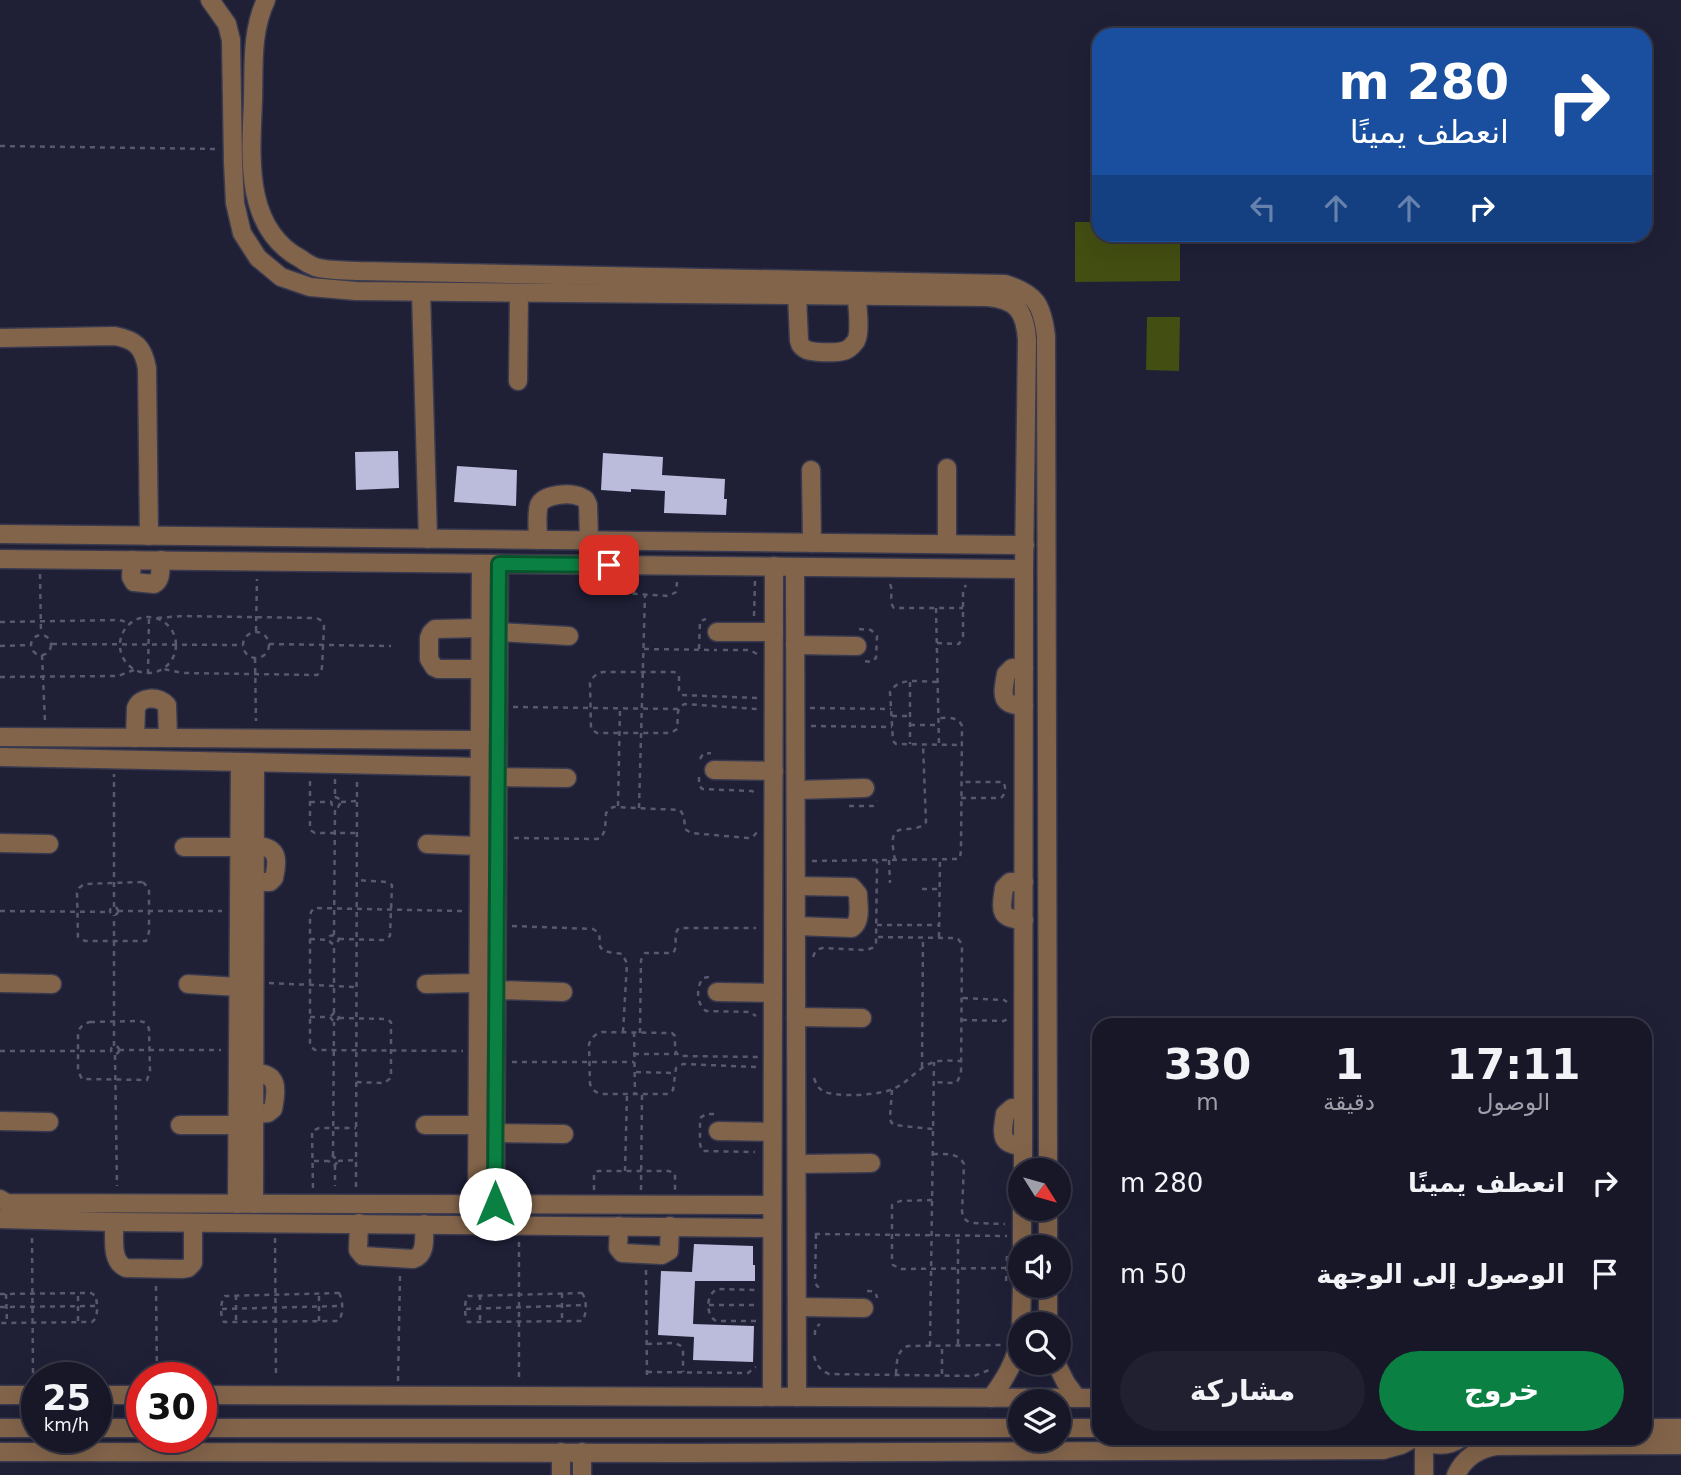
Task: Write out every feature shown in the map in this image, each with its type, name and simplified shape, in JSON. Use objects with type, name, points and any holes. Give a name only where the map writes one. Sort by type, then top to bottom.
[{"type":"street","points":[[210,0],[227,24],[231,40],[235,203],[242,233],[258,258],[281,277],[310,287],[356,291],[519,293],[689,286],[1005,284],[1023,289],[1037,302],[1044,319],[1046,336],[1048,1158]]},
{"type":"street","points":[[266,0],[259,15],[254,39],[251,161],[255,197],[266,227],[288,252],[316,268],[689,286],[797,295],[988,297],[1004,299],[1018,309],[1026,324],[1027,340],[1023,1146],[1020,1158]]},
{"type":"street","points":[[231,40],[254,39]]},
{"type":"street","points":[[421,292],[428,539]]},
{"type":"street","points":[[518,381],[519,293]]},
{"type":"street","points":[[797,295],[799,340],[801,346],[813,352],[843,351],[855,342],[858,335],[857,296]]},
{"type":"street","points":[[0,338],[115,336],[127,338],[138,345],[146,368],[149,536]]},
{"type":"street","points":[[947,468],[947,544]]},
{"type":"street","points":[[811,470],[812,543]]},
{"type":"street","points":[[538,540],[538,509],[540,503],[550,495],[575,495],[586,500],[589,540]]},
{"type":"street","points":[[0,534],[1025,545]]},
{"type":"street","points":[[0,559],[1024,569]]},
{"type":"street","points":[[486,1204],[496,1133],[498,707],[489,630],[490,564]]},
{"type":"street","points":[[772,1397],[774,566]]},
{"type":"street","points":[[795,567],[797,1397]]},
{"type":"street","points":[[711,625],[774,632]]},
{"type":"street","points":[[480,669],[434,667],[429,659],[431,633],[435,629],[489,630],[569,636]]},
{"type":"street","points":[[486,1204],[478,1125],[478,984],[480,669],[489,630]]},
{"type":"street","points":[[795,645],[856,645]]},
{"type":"street","points":[[135,738],[137,704],[144,699],[159,699],[167,705],[168,738]]},
{"type":"street","points":[[0,737],[480,740]]},
{"type":"street","points":[[0,757],[480,767]]},
{"type":"street","points":[[246,1204],[254,1114],[254,1073],[239,911],[247,846],[247,763]]},
{"type":"street","points":[[708,764],[774,771]]},
{"type":"street","points":[[498,777],[567,778]]},
{"type":"street","points":[[796,790],[871,794]]},
{"type":"street","points":[[1024,829],[1048,828]]},
{"type":"street","points":[[0,843],[49,844]]},
{"type":"street","points":[[427,844],[479,846]]},
{"type":"street","points":[[184,847],[247,846]]},
{"type":"street","points":[[246,1204],[238,1125],[238,1050],[254,882],[247,846]]},
{"type":"street","points":[[796,886],[852,887],[858,894],[856,925],[847,929],[796,926]]},
{"type":"street","points":[[0,983],[52,984]]},
{"type":"street","points":[[187,984],[246,985]]},
{"type":"street","points":[[426,984],[478,984]]},
{"type":"street","points":[[718,985],[773,993]]},
{"type":"street","points":[[496,990],[563,992]]},
{"type":"street","points":[[796,1017],[862,1018]]},
{"type":"street","points":[[0,1121],[49,1122]]},
{"type":"street","points":[[719,1123],[772,1132]]},
{"type":"street","points":[[180,1125],[238,1125]]},
{"type":"street","points":[[425,1125],[478,1125]]},
{"type":"street","points":[[496,1133],[564,1134]]},
{"type":"street","points":[[797,1164],[871,1163]]},
{"type":"street","points":[[0,1199],[7,1203],[772,1205]]},
{"type":"street","points":[[0,1219],[772,1228]]},
{"type":"street","points":[[114,1222],[117,1263],[126,1268],[156,1269],[182,1269],[193,1263],[193,1223]]},
{"type":"street","points":[[359,1223],[358,1250],[363,1256],[413,1259],[422,1254],[424,1224]]},
{"type":"street","points":[[619,1226],[618,1248],[622,1253],[666,1255],[669,1251],[670,1226]]},
{"type":"street","points":[[797,1307],[871,1308]]},
{"type":"street","points":[[991,1398],[1008,1372]]},
{"type":"street","points":[[1062,1375],[1077,1398]]},
{"type":"street","points":[[0,1395],[21,1395]]},
{"type":"street","points":[[217,1395],[1092,1398]]},
{"type":"street","points":[[576,1427],[574,1452],[582,1475]]},
{"type":"street","points":[[0,1428],[21,1428]]},
{"type":"street","points":[[217,1428],[1008,1428]]},
{"type":"street","points":[[1071,1428],[1092,1428]]},
{"type":"street","points":[[1652,1428],[1681,1428]]},
{"type":"street","points":[[0,1452],[1383,1450],[1398,1445]]},
{"type":"street","points":[[1420,1445],[1424,1475]]},
{"type":"street","points":[[1456,1475],[1458,1445]]},
{"type":"street","points":[[1456,1475],[1471,1455],[1487,1447],[1681,1446]]},
{"type":"street","points":[[561,1475],[574,1452]]},
{"type":"path","points":[[0,146],[233,149]]},
{"type":"path","points":[[39,559],[41,634]]},
{"type":"path","points":[[256,631],[258,561]]},
{"type":"path","points":[[751,619],[754,615],[756,571]]},
{"type":"path","points":[[885,581],[892,589],[891,603],[894,608],[963,608]]},
{"type":"path","points":[[937,643],[962,642],[964,586],[969,583]]},
{"type":"path","points":[[639,808],[645,594]]},
{"type":"path","points":[[936,608],[939,745]]},
{"type":"path","points":[[157,618],[167,624],[174,633],[176,645],[173,659],[163,669],[148,674],[134,670],[123,660],[119,645],[122,633],[139,618],[149,617],[318,618],[324,626],[323,667],[317,675],[183,673],[163,669]]},
{"type":"path","points":[[148,674],[149,617]]},
{"type":"path","points":[[0,622],[119,620],[131,623]]},
{"type":"path","points":[[699,649],[700,621],[711,625]]},
{"type":"path","points":[[871,630],[877,636],[876,659],[871,662],[856,645],[871,630]]},
{"type":"path","points":[[256,631],[265,635],[269,644],[265,654],[255,658],[247,654],[243,645],[247,636],[256,631]]},
{"type":"path","points":[[41,634],[50,639],[52,644],[51,650],[42,655],[32,650],[31,645],[32,640],[41,634]]},
{"type":"path","points":[[52,644],[243,645]]},
{"type":"path","points":[[269,644],[391,646]]},
{"type":"path","points":[[0,646],[31,645]]},
{"type":"path","points":[[644,649],[750,650],[760,656]]},
{"type":"path","points":[[42,655],[46,737]]},
{"type":"path","points":[[255,658],[257,739]]},
{"type":"path","points":[[0,677],[118,676],[134,670]]},
{"type":"path","points":[[760,698],[682,695],[677,673],[603,672],[597,673],[590,683],[593,732],[674,732],[678,725],[678,709],[685,704],[760,709]]},
{"type":"path","points":[[937,682],[902,681],[893,687],[890,692],[893,741],[896,744],[961,746]]},
{"type":"path","points":[[910,681],[910,744]]},
{"type":"path","points":[[498,707],[678,709]]},
{"type":"path","points":[[618,807],[620,708]]},
{"type":"path","points":[[807,708],[891,709]]},
{"type":"path","points":[[891,716],[910,716]]},
{"type":"path","points":[[809,859],[818,862],[940,860],[957,859],[961,855],[960,722],[954,718],[938,718]]},
{"type":"path","points":[[910,725],[938,725]]},
{"type":"path","points":[[807,726],[892,727]]},
{"type":"path","points":[[895,860],[893,835],[896,831],[918,828],[926,822],[923,745]]},
{"type":"path","points":[[110,912],[114,907],[114,760]]},
{"type":"path","points":[[311,764],[310,830],[314,833],[356,833]]},
{"type":"path","points":[[708,764],[699,785],[702,789],[752,791],[759,797]]},
{"type":"path","points":[[356,1204],[357,765]]},
{"type":"path","points":[[961,782],[1003,782],[1005,787],[1002,797],[961,798]]},
{"type":"path","points":[[845,806],[873,806],[871,794]]},
{"type":"path","points":[[331,802],[335,797],[341,802],[357,802]]},
{"type":"path","points":[[310,802],[331,802]]},
{"type":"path","points":[[331,802],[335,807],[334,935]]},
{"type":"path","points":[[335,807],[341,802]]},
{"type":"path","points":[[497,838],[601,838],[604,835],[606,813],[613,807],[680,810],[684,816],[685,829],[691,833],[748,838],[757,833],[758,828]]},
{"type":"path","points":[[889,860],[890,883]]},
{"type":"path","points":[[939,937],[940,860]]},
{"type":"path","points":[[334,935],[339,939],[387,939],[390,933],[390,883],[356,880]]},
{"type":"path","points":[[143,882],[147,885],[149,932],[146,941],[81,940],[78,937],[79,888],[84,884],[114,883],[143,882]]},
{"type":"path","points":[[922,889],[939,889]]},
{"type":"path","points":[[114,907],[118,911],[239,911]]},
{"type":"path","points":[[478,1051],[315,1050],[310,1046],[310,939],[311,912],[314,908],[479,911]]},
{"type":"path","points":[[0,911],[110,912],[114,915]]},
{"type":"path","points":[[114,915],[117,915],[118,911]]},
{"type":"path","points":[[111,1051],[114,1046],[114,915]]},
{"type":"path","points":[[497,925],[597,930],[602,948],[622,954],[627,963],[623,1032]]},
{"type":"path","points":[[877,925],[939,925]]},
{"type":"path","points":[[640,1032],[641,960],[645,953],[673,953],[676,949],[675,935],[680,928],[773,929]]},
{"type":"path","points":[[329,940],[330,936],[334,935]]},
{"type":"path","points":[[877,937],[939,937],[958,939],[962,944],[960,1079],[953,1083],[934,1082]]},
{"type":"path","points":[[922,1068],[923,937]]},
{"type":"path","points":[[310,939],[329,940],[334,944]]},
{"type":"path","points":[[334,944],[339,939]]},
{"type":"path","points":[[310,1017],[330,1017],[334,1013],[334,944]]},
{"type":"path","points":[[718,985],[707,977],[700,982],[699,1002],[702,1009],[750,1012],[758,1018]]},
{"type":"path","points":[[246,985],[356,987]]},
{"type":"path","points":[[963,998],[1004,1000],[1008,1004]]},
{"type":"path","points":[[334,1013],[339,1018]]},
{"type":"path","points":[[962,1020],[1003,1021],[1008,1016]]},
{"type":"path","points":[[329,1161],[333,1156],[334,1128],[334,1022],[330,1017]]},
{"type":"path","points":[[334,1022],[339,1018],[387,1019],[391,1022],[392,1074],[388,1081],[356,1082]]},
{"type":"path","points":[[139,1021],[148,1024],[150,1071],[147,1080],[82,1079],[78,1071],[77,1051],[80,1027],[84,1024],[114,1022],[139,1021]]},
{"type":"path","points":[[634,1032],[635,1094]]},
{"type":"path","points":[[676,1054],[675,1036],[672,1033],[596,1034],[589,1044],[592,1090],[603,1094],[671,1093],[676,1068],[683,1065],[759,1068]]},
{"type":"path","points":[[114,1046],[119,1050],[238,1050]]},
{"type":"path","points":[[117,1203],[115,1055],[119,1050]]},
{"type":"path","points":[[0,1051],[111,1051],[115,1055]]},
{"type":"path","points":[[634,1054],[759,1057]]},
{"type":"path","points":[[496,1062],[634,1062]]},
{"type":"path","points":[[930,1346],[934,1062]]},
{"type":"path","points":[[634,1072],[675,1073]]},
{"type":"path","points":[[892,1090],[890,1117],[894,1125],[933,1129]]},
{"type":"path","points":[[625,1171],[627,1094]]},
{"type":"path","points":[[641,1193],[642,1094]]},
{"type":"path","points":[[719,1123],[706,1114],[700,1118],[702,1151],[753,1152],[758,1155]]},
{"type":"path","points":[[314,1204],[313,1131],[318,1128],[356,1128]]},
{"type":"path","points":[[933,1154],[954,1155],[962,1160],[962,1212],[967,1222],[1008,1224]]},
{"type":"path","points":[[333,1156],[338,1161],[356,1160]]},
{"type":"path","points":[[313,1161],[329,1161],[335,1165]]},
{"type":"path","points":[[335,1204],[335,1165],[338,1161]]},
{"type":"path","points":[[596,1192],[594,1172],[641,1171],[672,1172],[676,1177],[675,1194]]},
{"type":"path","points":[[932,1200],[895,1202],[892,1205],[894,1265],[901,1269],[1006,1268]]},
{"type":"path","points":[[32,1220],[34,1362]]},
{"type":"path","points":[[275,1223],[276,1396]]},
{"type":"path","points":[[519,1225],[519,1396]]},
{"type":"path","points":[[797,1234],[1007,1236]]},
{"type":"path","points":[[816,1234],[815,1282],[824,1291]]},
{"type":"path","points":[[958,1236],[958,1346]]},
{"type":"path","points":[[398,1396],[400,1258]]},
{"type":"path","points":[[1008,1263],[1008,1272]]},
{"type":"path","points":[[647,1396],[646,1273],[649,1266]]},
{"type":"path","points":[[156,1269],[158,1362]]},
{"type":"path","points":[[718,1289],[758,1290],[757,1321],[716,1321],[710,1316],[709,1305],[711,1293],[718,1289]]},
{"type":"path","points":[[858,1291],[873,1291],[877,1294],[871,1308]]},
{"type":"path","points":[[78,1293],[78,1323]]},
{"type":"path","points":[[319,1293],[319,1321]]},
{"type":"path","points":[[319,1293],[339,1293],[342,1316],[338,1321],[223,1321],[223,1297],[227,1295],[319,1293]]},
{"type":"path","points":[[562,1293],[562,1321]]},
{"type":"path","points":[[562,1293],[584,1294],[585,1316],[582,1321],[466,1320],[466,1297],[562,1293]]},
{"type":"path","points":[[0,1294],[94,1294],[97,1306],[96,1320],[89,1323],[0,1323]]},
{"type":"path","points":[[6,1294],[7,1323]]},
{"type":"path","points":[[236,1295],[236,1322]]},
{"type":"path","points":[[480,1295],[480,1322]]},
{"type":"path","points":[[466,1309],[585,1305]]},
{"type":"path","points":[[709,1305],[757,1305]]},
{"type":"path","points":[[0,1307],[97,1306]]},
{"type":"path","points":[[222,1309],[341,1306]]},
{"type":"path","points":[[814,1343],[816,1328],[823,1324]]},
{"type":"path","points":[[647,1344],[675,1343],[681,1346],[683,1373]]},
{"type":"path","points":[[896,1374],[899,1352],[908,1346],[1004,1345],[1002,1354]]},
{"type":"path","points":[[942,1346],[942,1376]]},
{"type":"path","points":[[814,1355],[821,1370],[829,1374],[974,1376],[990,1369]]},
{"type":"path","points":[[647,1372],[748,1373],[753,1371],[758,1361]]},
{"type":"green space","points":[[1075,222],[1092,222],[1092,242],[1180,242],[1180,281],[1075,282]]},
{"type":"green space","points":[[1147,317],[1180,317],[1179,371],[1146,370]]},
{"type":"building","points":[[398,451],[399,488],[356,490],[355,452]]},
{"type":"building","points":[[603,453],[663,457],[662,475],[725,479],[726,515],[664,513],[665,491],[601,490]]},
{"type":"building","points":[[457,466],[517,470],[516,506],[454,502]]},
{"type":"building","points":[[694,1244],[753,1246],[755,1281],[695,1281],[693,1324],[754,1326],[753,1362],[693,1360],[694,1337],[658,1335],[661,1271],[692,1272]]},
{"type":"route","points":[[495,1204],[499,564],[609,565]]}]
